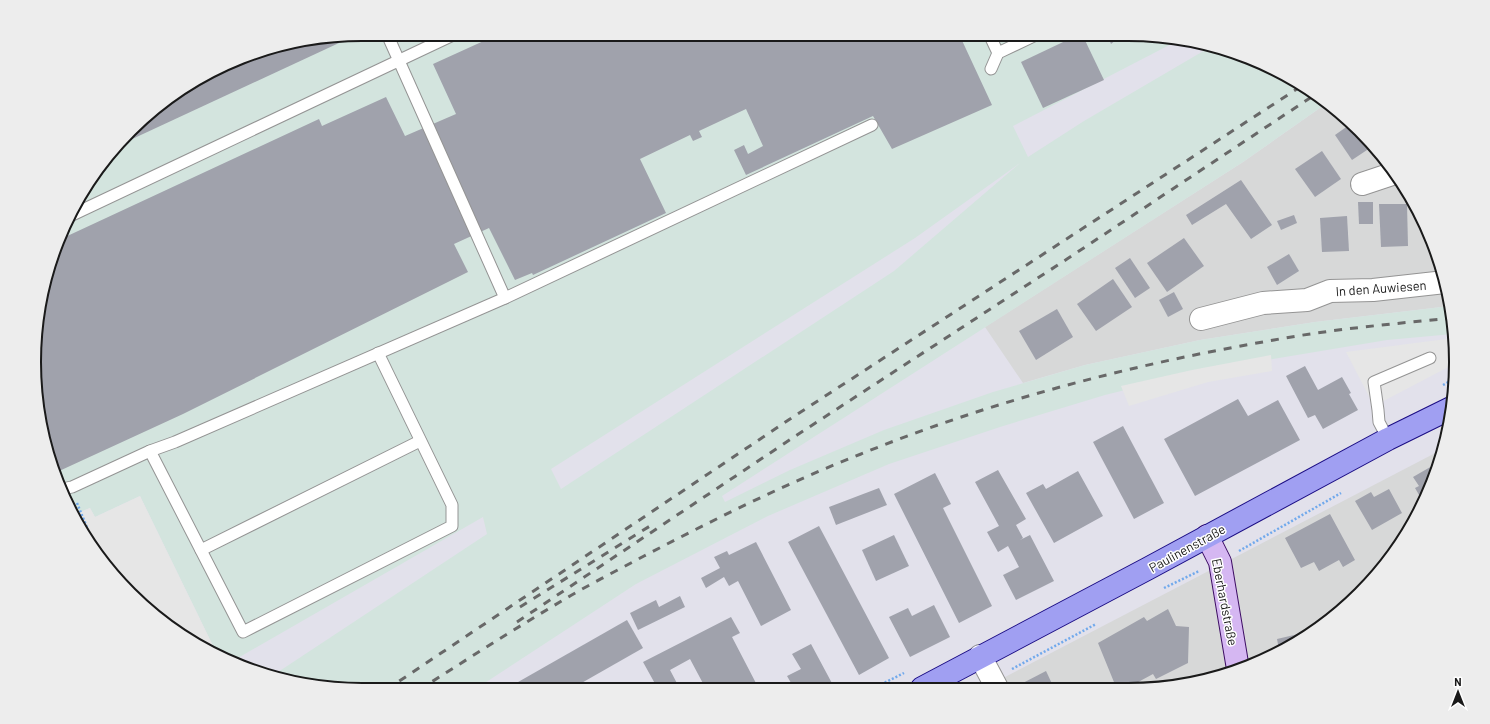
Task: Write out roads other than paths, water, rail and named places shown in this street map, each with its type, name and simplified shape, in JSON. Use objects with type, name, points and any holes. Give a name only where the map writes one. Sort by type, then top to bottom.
[{"type":"main road","name":"Paulinenstraße","points":[[931,683],[980,656],[1052,620],[1388,439],[1445,411]]},
{"type":"street","points":[[1362,184],[1389,175]]},
{"type":"street","name":"In den Auwiesen","points":[[1201,319],[1263,303],[1308,300],[1330,291],[1373,290],[1439,283]]},
{"type":"street","name":"Eberhardstraße","points":[[1207,536],[1220,562],[1237,664]]},
{"type":"street","points":[[980,656],[994,683]]},
{"type":"lane","points":[[390,41],[505,298]]},
{"type":"lane","points":[[78,212],[440,41]]},
{"type":"lane","points":[[993,41],[998,53]]},
{"type":"lane","points":[[991,69],[998,53],[1023,41]]},
{"type":"lane","points":[[66,488],[72,487],[150,451],[175,442],[505,298],[872,125]]},
{"type":"lane","points":[[150,451],[243,632],[452,526],[452,505],[378,353]]},
{"type":"lane","points":[[1388,439],[1379,422],[1374,382],[1430,358]]},
{"type":"lane","points":[[201,550],[420,441]]},
{"type":"railway","points":[[396,683],[790,419],[1297,89]]},
{"type":"railway","points":[[517,622],[797,435],[1310,98]]},
{"type":"railway","points":[[430,683],[551,607],[644,556],[779,489],[833,465],[911,435],[1013,401],[1117,372],[1169,360],[1296,336],[1363,327],[1446,319]]},
{"type":"railway","points":[[520,607],[650,526]]}]
